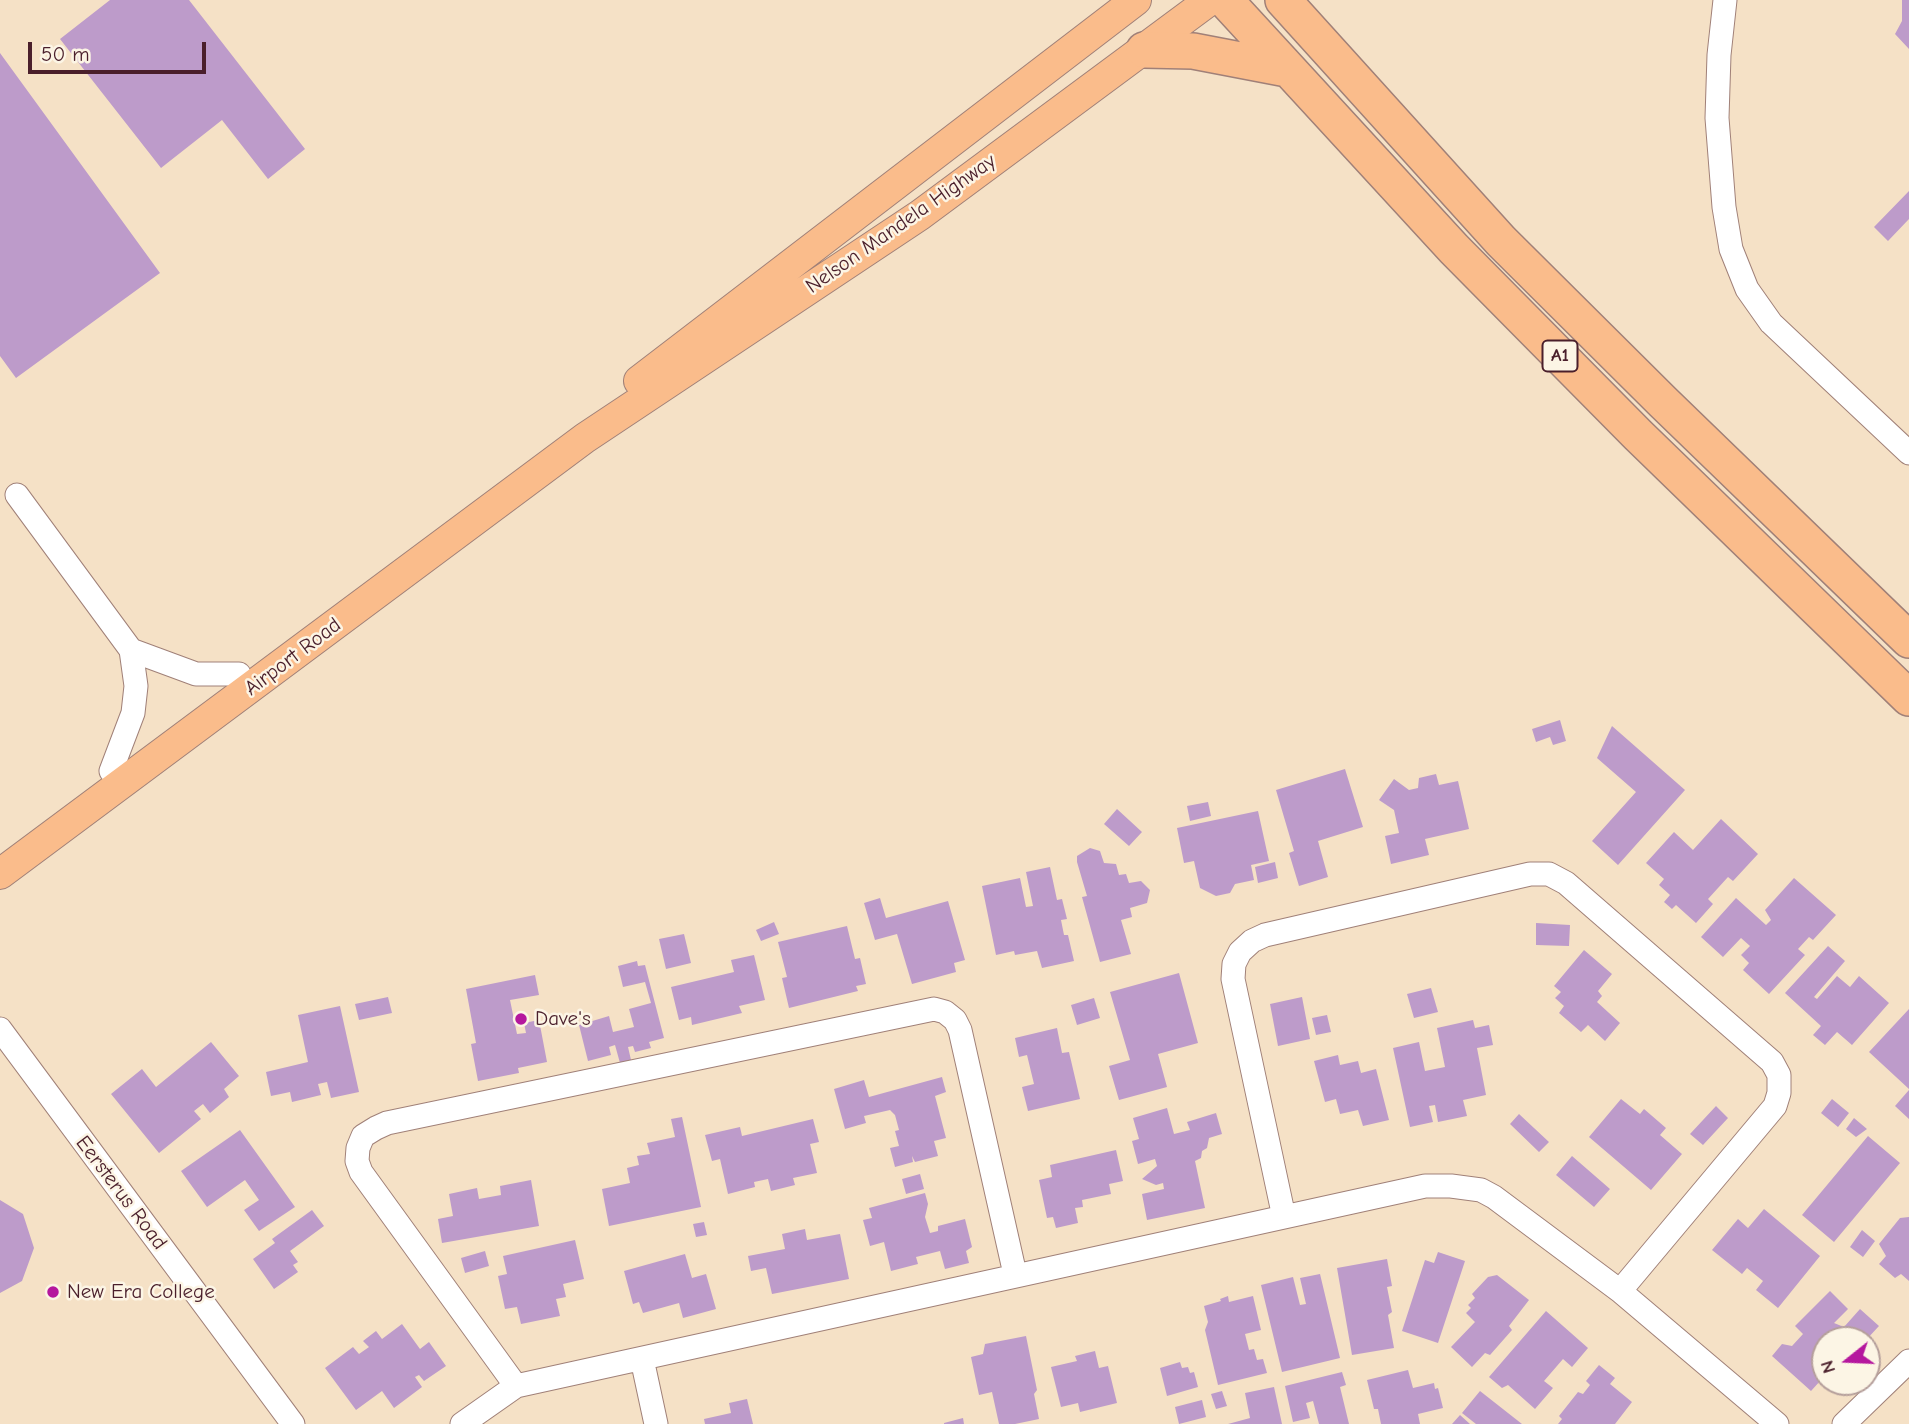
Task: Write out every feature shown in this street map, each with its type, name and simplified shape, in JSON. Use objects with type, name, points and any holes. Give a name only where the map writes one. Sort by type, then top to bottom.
[{"type":"highway","name":"A1","points":[[1224,0],[1454,248],[1638,435],[1909,698]]},
{"type":"highway","name":"A1","points":[[1283,0],[1501,241],[1909,640]]},
{"type":"highway","points":[[1144,50],[1193,51],[1287,69]]},
{"type":"main road","name":"Nelson Mandela Highway","points":[[581,433],[1136,0]]},
{"type":"main road","name":"Nelson Mandela Highway","points":[[581,433],[920,215],[1210,0]]},
{"type":"main road","points":[[0,853],[239,674],[581,433]]},
{"type":"main road","name":"Airport Road","points":[[0,874],[581,433]]},
{"type":"street","points":[[1725,0],[1719,55],[1717,118],[1731,249],[1747,289],[1771,323],[1909,453]]},
{"type":"street","points":[[17,495],[131,650],[136,685],[133,713],[111,771]]},
{"type":"street","points":[[131,650],[196,674],[239,674]]},
{"type":"street","points":[[1284,1217],[1233,979],[1234,964],[1241,952],[1252,941],[1265,935],[1530,874],[1549,874],[1566,883],[1762,1053],[1772,1062],[1779,1075],[1779,1093],[1775,1106],[1620,1291]]},
{"type":"street","points":[[516,1386],[361,1172],[357,1161],[358,1147],[363,1136],[376,1128],[401,1120],[934,1009],[945,1012],[955,1020],[960,1030],[1015,1274]]},
{"type":"street","name":"Eersterus Road","points":[[0,1029],[293,1424]]},
{"type":"street","points":[[462,1424],[516,1386],[1015,1274],[1425,1186],[1451,1185],[1481,1190],[1494,1197],[1620,1291],[1763,1420]]},
{"type":"street","points":[[642,1359],[656,1424]]},
{"type":"street","points":[[1844,1424],[1909,1361]]},
{"type":"building","points":[[110,0],[189,0],[305,149],[268,179],[222,120],[161,168],[60,39]]},
{"type":"building","points":[[1902,0],[1909,0],[1909,49],[1895,34],[1902,21]]},
{"type":"building","points":[[0,53],[160,273],[16,378],[0,356]]},
{"type":"building","points":[[1909,191],[1909,219],[1888,241],[1874,227]]},
{"type":"building","points":[[1560,720],[1566,741],[1553,745],[1550,737],[1536,742],[1532,729]]},
{"type":"building","points":[[1612,726],[1685,790],[1618,865],[1592,841],[1636,792],[1597,758]]},
{"type":"building","points":[[1345,769],[1363,827],[1318,841],[1328,877],[1299,886],[1289,853],[1294,851],[1276,790]]},
{"type":"building","points":[[1436,774],[1439,785],[1458,781],[1469,829],[1425,839],[1429,855],[1391,864],[1385,836],[1399,833],[1394,810],[1379,800],[1394,779],[1409,790],[1418,788],[1419,778]]},
{"type":"building","points":[[1208,802],[1211,816],[1190,821],[1187,806]]},
{"type":"building","points":[[1117,809],[1142,832],[1129,846],[1104,824]]},
{"type":"building","points":[[1258,811],[1269,861],[1251,865],[1254,880],[1235,884],[1230,893],[1216,896],[1200,888],[1194,861],[1184,863],[1177,828]]},
{"type":"building","points":[[1721,819],[1758,854],[1733,881],[1728,877],[1708,899],[1713,904],[1696,923],[1676,905],[1672,909],[1664,902],[1670,895],[1659,885],[1664,879],[1646,863],[1674,832],[1693,850]]},
{"type":"building","points":[[1090,848],[1100,851],[1104,863],[1116,864],[1119,875],[1126,874],[1129,883],[1141,881],[1150,890],[1147,903],[1130,908],[1132,917],[1121,920],[1131,954],[1100,962],[1082,897],[1087,896],[1077,862],[1077,856]]},
{"type":"building","points":[[1275,862],[1278,878],[1258,883],[1255,867]]},
{"type":"building","points":[[1050,867],[1057,900],[1062,899],[1067,919],[1061,920],[1064,935],[1068,935],[1074,961],[1042,968],[1037,951],[1015,955],[1014,951],[996,955],[982,886],[1020,878],[1026,907],[1033,906],[1026,872]]},
{"type":"building","points":[[1794,878],[1836,915],[1813,940],[1809,937],[1798,949],[1805,955],[1769,994],[1743,970],[1749,963],[1741,955],[1750,946],[1741,938],[1723,957],[1701,937],[1736,898],[1766,925],[1771,920],[1765,910]]},
{"type":"building","points":[[880,898],[886,918],[948,901],[965,960],[954,963],[956,972],[912,984],[897,934],[875,940],[864,903]]},
{"type":"building","points":[[774,922],[779,934],[761,941],[756,930]]},
{"type":"building","points":[[1536,923],[1570,925],[1569,946],[1536,945]]},
{"type":"building","points":[[847,926],[855,959],[860,958],[866,984],[856,986],[858,991],[789,1008],[782,978],[787,977],[778,942]]},
{"type":"building","points":[[684,934],[691,963],[666,969],[659,939]]},
{"type":"building","points":[[1828,946],[1845,961],[1814,997],[1817,999],[1837,976],[1850,987],[1859,976],[1889,1003],[1852,1045],[1837,1032],[1825,1045],[1813,1035],[1821,1026],[1785,993]]},
{"type":"building","points":[[1584,950],[1612,974],[1598,991],[1602,996],[1597,1002],[1620,1023],[1605,1041],[1588,1025],[1581,1032],[1559,1013],[1564,1006],[1555,998],[1561,992],[1554,986]]},
{"type":"building","points":[[754,955],[765,1000],[739,1006],[742,1013],[692,1025],[691,1017],[679,1020],[671,987],[734,972],[731,960]]},
{"type":"building","points":[[637,961],[638,966],[645,965],[664,1038],[649,1042],[651,1048],[635,1052],[633,1046],[628,1047],[631,1060],[620,1063],[615,1045],[609,1047],[611,1055],[588,1061],[579,1025],[609,1016],[613,1032],[634,1027],[629,1009],[651,1003],[645,982],[623,987],[618,966]]},
{"type":"building","points":[[1179,973],[1198,1043],[1158,1054],[1167,1087],[1119,1100],[1109,1066],[1130,1060],[1110,992]]},
{"type":"building","points":[[535,975],[539,995],[510,1000],[517,1034],[526,1033],[524,1023],[539,1020],[547,1062],[518,1068],[519,1073],[478,1081],[471,1044],[476,1043],[466,989]]},
{"type":"building","points":[[1431,988],[1438,1012],[1414,1018],[1407,994]]},
{"type":"building","points":[[388,997],[392,1013],[359,1020],[355,1004]]},
{"type":"building","points":[[1302,997],[1310,1039],[1278,1046],[1270,1004]]},
{"type":"building","points":[[1094,998],[1100,1018],[1077,1025],[1071,1005]]},
{"type":"building","points":[[340,1006],[359,1092],[331,1098],[327,1082],[318,1084],[321,1095],[292,1102],[290,1092],[271,1096],[266,1072],[308,1062],[298,1015]]},
{"type":"building","points":[[1909,1009],[1909,1089],[1869,1052]]},
{"type":"building","points":[[1327,1015],[1331,1032],[1316,1035],[1312,1018]]},
{"type":"building","points":[[1473,1020],[1475,1028],[1489,1025],[1493,1045],[1477,1048],[1486,1095],[1463,1100],[1467,1116],[1438,1122],[1435,1105],[1429,1106],[1433,1122],[1410,1127],[1393,1048],[1419,1042],[1425,1071],[1445,1067],[1437,1028]]},
{"type":"building","points":[[1057,1028],[1062,1053],[1069,1052],[1080,1099],[1028,1111],[1022,1087],[1034,1084],[1027,1055],[1019,1057],[1015,1038]]},
{"type":"building","points":[[211,1042],[239,1076],[224,1089],[229,1097],[210,1113],[203,1104],[194,1111],[201,1119],[159,1153],[111,1094],[142,1069],[156,1087]]},
{"type":"building","points":[[1338,1055],[1340,1065],[1358,1061],[1361,1073],[1376,1069],[1389,1120],[1363,1126],[1358,1110],[1340,1114],[1336,1099],[1325,1102],[1314,1061]]},
{"type":"building","points":[[942,1077],[946,1092],[935,1096],[946,1138],[934,1141],[938,1156],[915,1162],[912,1156],[913,1162],[895,1167],[890,1148],[899,1146],[895,1131],[899,1130],[895,1115],[890,1110],[864,1116],[866,1123],[845,1129],[834,1089],[864,1080],[869,1097]]},
{"type":"building","points":[[1909,1090],[1909,1119],[1895,1106]]},
{"type":"building","points":[[1621,1099],[1640,1114],[1644,1109],[1666,1128],[1660,1135],[1682,1154],[1651,1190],[1589,1137]]},
{"type":"building","points":[[1832,1099],[1849,1113],[1838,1127],[1821,1113]]},
{"type":"building","points":[[1716,1106],[1728,1118],[1703,1145],[1690,1134]]},
{"type":"building","points":[[1167,1108],[1174,1134],[1190,1130],[1187,1122],[1216,1113],[1222,1134],[1209,1138],[1201,1158],[1195,1161],[1205,1208],[1147,1220],[1142,1194],[1164,1189],[1163,1183],[1156,1185],[1142,1179],[1157,1166],[1155,1159],[1138,1164],[1132,1141],[1139,1139],[1133,1118]]},
{"type":"building","points":[[1519,1114],[1549,1142],[1539,1152],[1510,1124]]},
{"type":"building","points":[[682,1117],[701,1207],[609,1226],[602,1189],[630,1183],[627,1168],[639,1165],[637,1156],[650,1154],[647,1143],[675,1137],[671,1119]]},
{"type":"building","points":[[1854,1118],[1867,1129],[1856,1137],[1846,1129]]},
{"type":"building","points":[[813,1119],[819,1142],[810,1144],[817,1173],[793,1178],[795,1185],[771,1191],[768,1179],[754,1182],[755,1187],[728,1194],[720,1159],[712,1161],[705,1135],[740,1127],[742,1136]]},
{"type":"building","points":[[240,1130],[295,1207],[259,1231],[244,1210],[259,1200],[245,1180],[207,1207],[181,1171]]},
{"type":"building","points":[[1868,1136],[1900,1163],[1834,1242],[1802,1215]]},
{"type":"building","points":[[1116,1150],[1123,1181],[1109,1184],[1111,1194],[1082,1200],[1083,1207],[1075,1208],[1078,1223],[1056,1228],[1053,1217],[1047,1218],[1039,1180],[1052,1177],[1050,1165]]},
{"type":"building","points":[[1572,1156],[1610,1189],[1594,1207],[1556,1175]]},
{"type":"building","points":[[920,1174],[924,1189],[906,1194],[902,1179]]},
{"type":"building","points":[[531,1180],[539,1226],[442,1243],[438,1219],[453,1216],[449,1194],[477,1188],[479,1199],[501,1195],[500,1186]]},
{"type":"building","points":[[925,1193],[928,1204],[925,1217],[930,1233],[938,1231],[938,1226],[965,1219],[972,1247],[966,1251],[969,1263],[945,1269],[940,1251],[916,1257],[918,1264],[891,1271],[884,1242],[870,1246],[863,1220],[872,1218],[869,1208]]},
{"type":"building","points":[[0,1200],[23,1214],[34,1248],[22,1281],[0,1293]]},
{"type":"building","points":[[1764,1209],[1820,1256],[1778,1308],[1756,1290],[1763,1281],[1747,1268],[1742,1274],[1712,1250],[1738,1219],[1748,1228]]},
{"type":"building","points":[[312,1210],[324,1226],[290,1251],[298,1262],[293,1265],[298,1272],[274,1289],[253,1259],[275,1243],[272,1239]]},
{"type":"building","points":[[1909,1217],[1909,1281],[1901,1274],[1895,1278],[1879,1264],[1886,1256],[1879,1244],[1900,1218]]},
{"type":"building","points":[[704,1222],[707,1235],[696,1237],[693,1224]]},
{"type":"building","points":[[805,1229],[807,1240],[840,1234],[849,1279],[772,1294],[766,1268],[751,1271],[748,1256],[785,1249],[782,1234]]},
{"type":"building","points":[[1862,1230],[1875,1241],[1863,1257],[1850,1247]]},
{"type":"building","points":[[575,1240],[584,1279],[563,1284],[566,1297],[556,1299],[560,1316],[521,1324],[517,1307],[505,1309],[498,1276],[507,1274],[503,1256]]},
{"type":"building","points":[[485,1251],[489,1266],[465,1273],[461,1258]]},
{"type":"building","points":[[1438,1252],[1465,1261],[1438,1343],[1402,1331],[1425,1260],[1434,1263]]},
{"type":"building","points":[[685,1254],[692,1278],[706,1274],[716,1309],[683,1318],[679,1303],[643,1313],[639,1302],[633,1304],[624,1271]]},
{"type":"building","points":[[1387,1259],[1392,1286],[1387,1287],[1392,1312],[1388,1315],[1394,1348],[1352,1355],[1337,1268]]},
{"type":"building","points":[[1320,1274],[1340,1358],[1282,1372],[1261,1285],[1293,1277],[1300,1305],[1306,1304],[1300,1278]]},
{"type":"building","points":[[1497,1275],[1529,1300],[1509,1326],[1512,1330],[1490,1355],[1485,1353],[1472,1367],[1451,1347],[1475,1322],[1466,1313],[1471,1308],[1468,1305],[1475,1298],[1472,1294],[1488,1277]]},
{"type":"building","points":[[1830,1291],[1848,1309],[1834,1323],[1842,1326],[1811,1326],[1811,1391],[1772,1356],[1782,1344],[1792,1346],[1803,1334],[1795,1326]]},
{"type":"building","points":[[1228,1296],[1229,1302],[1253,1296],[1261,1330],[1245,1334],[1249,1350],[1254,1349],[1257,1360],[1263,1359],[1267,1373],[1218,1385],[1205,1330],[1208,1322],[1204,1306]]},
{"type":"building","points":[[1860,1309],[1879,1326],[1845,1326]]},
{"type":"building","points":[[1546,1311],[1588,1348],[1572,1367],[1563,1359],[1544,1381],[1553,1388],[1535,1409],[1508,1385],[1502,1388],[1489,1377]]},
{"type":"building","points":[[402,1324],[420,1349],[429,1342],[446,1366],[424,1381],[419,1375],[415,1377],[422,1387],[394,1408],[382,1391],[356,1410],[325,1368],[353,1347],[359,1354],[369,1347],[363,1341],[376,1331],[382,1339]]},
{"type":"building","points":[[1026,1336],[1037,1390],[1034,1394],[1039,1419],[999,1424],[992,1392],[979,1395],[971,1357],[983,1354],[985,1344]]},
{"type":"building","points":[[1095,1351],[1099,1368],[1108,1366],[1117,1403],[1080,1412],[1078,1403],[1061,1407],[1051,1367],[1077,1361],[1075,1356]]},
{"type":"building","points":[[1180,1362],[1182,1368],[1188,1367],[1190,1373],[1194,1372],[1198,1387],[1167,1396],[1160,1368]]},
{"type":"building","points":[[1599,1365],[1615,1378],[1610,1384],[1632,1402],[1615,1424],[1558,1424],[1562,1419],[1559,1416],[1578,1392],[1583,1394],[1590,1385],[1586,1381]]},
{"type":"building","points":[[1408,1370],[1413,1388],[1434,1383],[1443,1408],[1418,1414],[1420,1424],[1381,1424],[1378,1409],[1374,1409],[1367,1380]]},
{"type":"building","points":[[1342,1372],[1346,1385],[1340,1387],[1349,1424],[1319,1424],[1313,1401],[1306,1403],[1310,1418],[1293,1422],[1285,1386]]},
{"type":"building","points":[[1274,1387],[1282,1424],[1228,1424],[1250,1418],[1245,1393]]},
{"type":"building","points":[[1222,1391],[1227,1406],[1216,1409],[1211,1394]]},
{"type":"building","points":[[1480,1391],[1522,1424],[1476,1424],[1462,1413]]},
{"type":"building","points":[[747,1399],[753,1424],[705,1424],[704,1419],[731,1413],[729,1403]]},
{"type":"building","points":[[1202,1400],[1206,1417],[1179,1424],[1175,1407]]},
{"type":"building","points":[[1460,1415],[1470,1424],[1452,1424]]},
{"type":"building","points":[[963,1418],[964,1424],[944,1424],[944,1423]]},
{"type":"place","name":"Dave's","points":[[521,1019]]},
{"type":"place","name":"New Era College","points":[[53,1292]]}]
